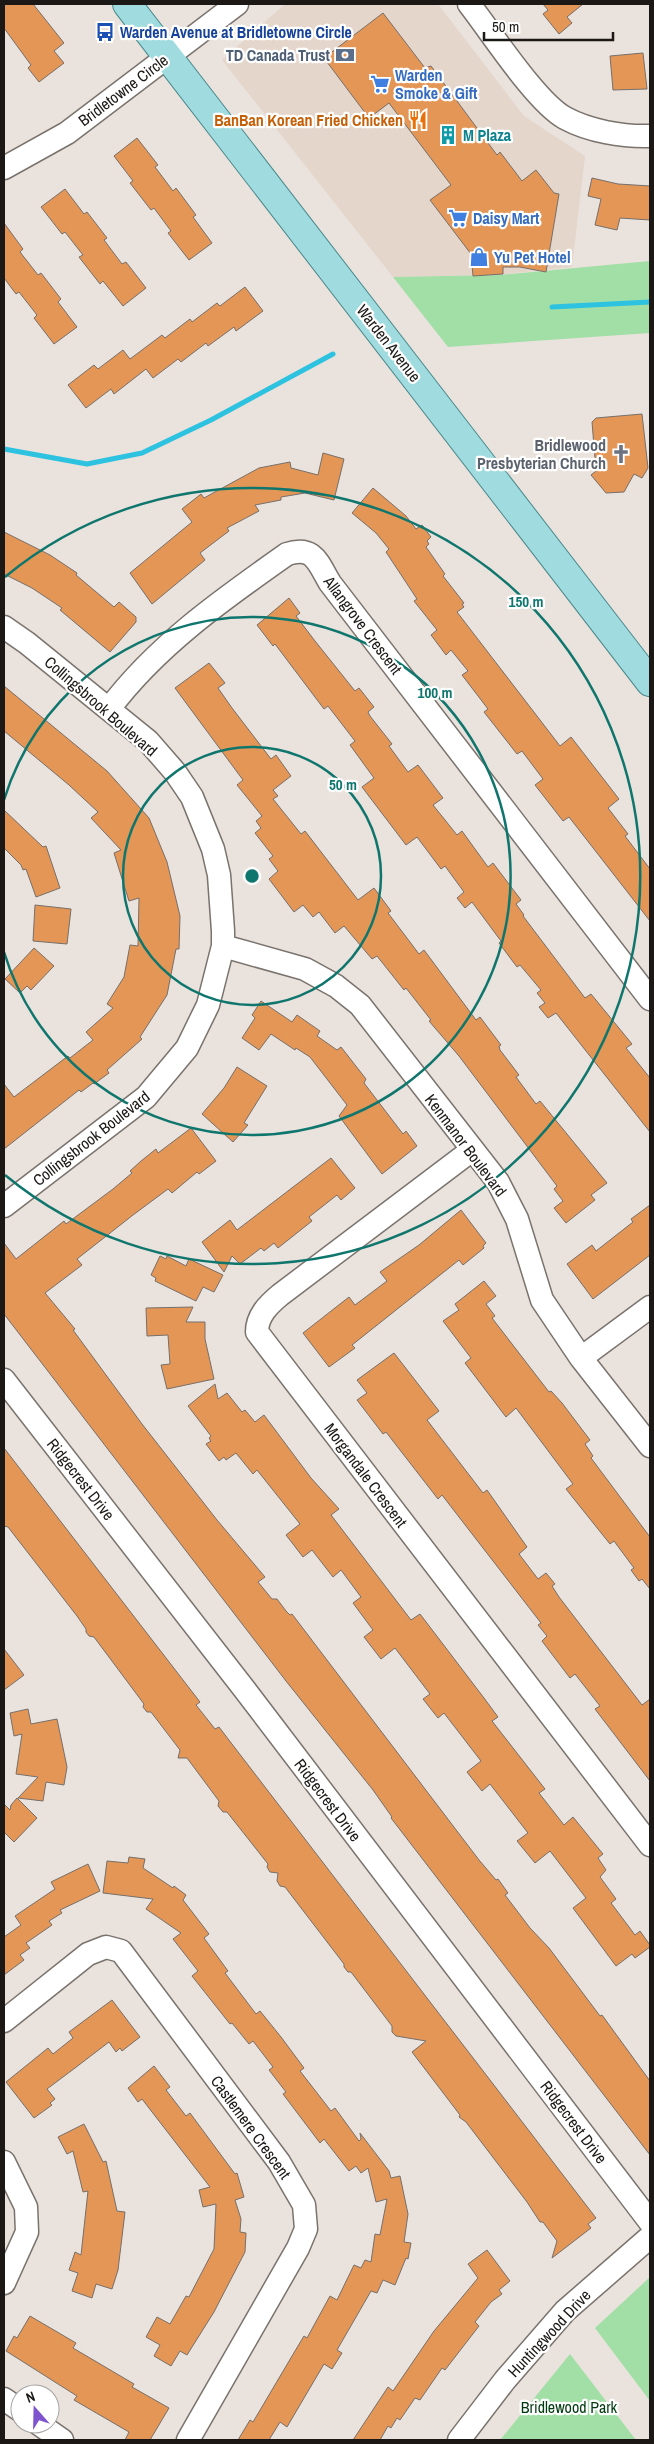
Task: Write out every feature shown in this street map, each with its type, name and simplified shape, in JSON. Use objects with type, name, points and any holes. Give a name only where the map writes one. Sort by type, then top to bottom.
[{"type":"main road","name":"Warden Avenue","points":[[127,4],[650,682]]},
{"type":"street","name":"Bridletowne Circle","points":[[4,168],[67,133],[237,4]]},
{"type":"street","points":[[470,4],[532,88],[565,118],[623,136],[650,136]]},
{"type":"street","name":"Allangrove Crescent","points":[[109,709],[143,668],[180,634],[287,554],[299,550],[308,552],[316,558],[330,583],[650,999]]},
{"type":"street","name":"Collingsbrook Boulevard","points":[[4,627],[27,643],[148,741],[192,797],[203,820],[219,875],[223,904],[222,946],[208,1005],[187,1048],[146,1097],[4,1206]]},
{"type":"street","name":"Kenmanor Boulevard","points":[[222,946],[306,969],[336,986],[360,1005],[503,1190],[523,1238],[542,1300],[581,1358],[650,1446]]},
{"type":"street","name":"Morgandale Crescent","points":[[472,1150],[280,1295],[262,1314],[257,1324],[257,1332],[650,1845]]},
{"type":"street","points":[[581,1358],[650,1307]]},
{"type":"street","name":"Ridgecrest Drive","points":[[4,1380],[245,1690],[650,2222]]},
{"type":"street","name":"Castlemere Crescent","points":[[4,2021],[88,1954],[106,1947],[121,1951],[279,2162],[304,2205],[306,2229],[298,2248],[188,2440]]},
{"type":"street","points":[[4,2162],[26,2207],[27,2232],[4,2283]]},
{"type":"street","name":"Huntingwood Drive","points":[[459,2440],[505,2380],[565,2311],[650,2237]]},
{"type":"shaded area","points":[[285,4],[438,4],[524,116],[585,156],[572,267],[499,275],[393,277],[222,60]]},
{"type":"green space","points":[[650,261],[650,333],[448,347],[393,277],[499,275]]},
{"type":"green space","name":"Bridlewood Park","points":[[650,2277],[650,2401],[595,2328]]},
{"type":"green space","name":"Bridlewood Park","points":[[570,2354],[636,2440],[500,2440]]},
{"type":"building","points":[[4,4],[33,4],[64,43],[54,51],[64,63],[39,82],[28,68],[31,65],[4,28]]},
{"type":"building","points":[[543,4],[583,4],[567,17],[572,23],[559,34],[543,14],[548,10]]},
{"type":"building","name":"M Plaza","points":[[383,13],[425,68],[431,66],[497,155],[500,152],[522,181],[536,170],[554,193],[559,194],[546,272],[520,267],[503,267],[503,274],[473,276],[471,254],[430,200],[451,185],[389,103],[369,118],[324,58]]},
{"type":"building","points":[[643,53],[647,89],[613,90],[610,56]]},
{"type":"building","points":[[137,138],[158,165],[155,167],[173,191],[176,188],[196,215],[193,217],[212,243],[189,260],[168,233],[171,231],[154,208],[151,210],[130,183],[133,181],[114,156]]},
{"type":"building","points":[[592,178],[618,184],[650,186],[650,220],[620,218],[617,230],[595,225],[601,199],[588,196]]},
{"type":"building","points":[[65,189],[84,214],[87,212],[107,238],[104,240],[122,264],[126,262],[146,288],[123,306],[103,281],[100,284],[79,257],[83,255],[65,232],[62,234],[41,207]]},
{"type":"building","points":[[4,223],[23,249],[20,252],[38,275],[41,273],[61,299],[58,302],[77,327],[54,344],[34,318],[37,315],[19,292],[16,294],[4,278]]},
{"type":"building","points":[[245,287],[263,311],[236,331],[234,327],[208,346],[206,343],[181,362],[178,359],[153,378],[146,369],[114,394],[111,389],[86,408],[68,385],[94,365],[98,369],[123,350],[130,359],[162,335],[165,338],[190,319],[192,322],[217,303],[220,306]]},
{"type":"building","name":"Bridlewood Presbyterian Church","points":[[642,414],[648,468],[642,478],[634,474],[624,492],[606,493],[591,475],[596,471],[592,422],[596,418]]},
{"type":"building","points":[[323,453],[344,459],[334,500],[305,493],[281,497],[281,500],[255,505],[259,511],[227,528],[229,531],[200,553],[205,560],[152,604],[130,573],[192,522],[182,509],[201,494],[204,498],[259,468],[290,462],[291,468],[318,475]]},
{"type":"building","points":[[373,488],[406,516],[416,529],[422,525],[431,537],[427,541],[429,544],[426,547],[445,574],[443,576],[464,603],[462,604],[464,607],[457,612],[560,746],[571,737],[619,799],[608,808],[628,834],[625,836],[650,869],[650,921],[569,817],[563,821],[535,785],[543,779],[522,751],[517,754],[484,712],[488,709],[462,675],[468,671],[451,650],[446,655],[431,635],[437,630],[414,601],[417,599],[386,552],[389,549],[376,533],[352,513]]},
{"type":"building","points":[[4,532],[50,555],[77,573],[76,575],[114,607],[119,602],[136,617],[136,622],[110,652],[60,610],[62,608],[32,588],[4,574]]},
{"type":"building","points":[[289,598],[300,613],[296,616],[315,641],[355,691],[359,688],[374,707],[368,712],[370,716],[392,744],[389,746],[408,772],[418,765],[443,798],[433,805],[457,835],[462,831],[488,867],[493,863],[521,900],[516,904],[523,916],[585,998],[591,994],[632,1044],[626,1048],[650,1078],[650,1132],[556,1013],[548,1018],[539,1007],[545,1003],[537,993],[541,990],[520,965],[517,967],[499,943],[501,941],[472,902],[465,908],[457,898],[464,892],[445,866],[441,869],[417,837],[406,845],[362,787],[374,778],[350,745],[355,741],[328,706],[324,709],[275,644],[273,646],[257,625]]},
{"type":"building","points":[[209,663],[225,683],[218,688],[232,708],[271,759],[276,755],[291,776],[273,790],[278,796],[273,799],[301,834],[305,831],[358,900],[374,888],[391,911],[388,913],[419,954],[424,950],[476,1020],[480,1017],[501,1045],[499,1046],[500,1050],[519,1075],[516,1077],[536,1104],[540,1101],[607,1183],[591,1195],[595,1200],[566,1223],[554,1208],[563,1201],[554,1189],[557,1186],[459,1056],[429,1021],[431,1020],[406,988],[404,990],[377,956],[372,959],[344,926],[335,933],[319,912],[313,917],[303,905],[294,912],[269,879],[278,871],[269,859],[273,856],[255,833],[261,828],[256,821],[262,816],[237,785],[243,780],[175,688]]},
{"type":"building","points":[[4,686],[107,771],[149,818],[167,862],[180,916],[179,949],[176,949],[167,995],[140,1037],[142,1039],[107,1070],[109,1073],[81,1092],[79,1090],[4,1149],[4,1084],[14,1097],[68,1056],[70,1058],[93,1040],[86,1032],[113,1008],[107,1004],[124,977],[130,945],[138,946],[139,898],[129,901],[114,853],[121,850],[91,818],[98,812],[69,785],[4,731]]},
{"type":"building","points":[[4,810],[43,847],[46,846],[60,888],[36,897],[26,869],[23,870],[21,865],[4,848]]},
{"type":"building","points":[[35,905],[71,909],[67,944],[33,941]]},
{"type":"building","points":[[34,948],[54,966],[31,990],[27,986],[20,993],[5,979]]},
{"type":"building","points":[[261,1001],[292,1022],[297,1015],[320,1031],[317,1036],[337,1050],[341,1047],[366,1079],[364,1083],[403,1134],[406,1131],[417,1146],[382,1174],[339,1116],[347,1105],[310,1057],[296,1048],[295,1050],[271,1034],[259,1050],[242,1038],[255,1018],[252,1015]]},
{"type":"building","points":[[237,1067],[267,1086],[244,1123],[248,1125],[233,1142],[202,1114],[224,1088]]},
{"type":"building","points":[[191,1128],[216,1161],[199,1174],[197,1172],[172,1193],[168,1189],[133,1215],[77,1259],[82,1265],[45,1293],[75,1329],[73,1330],[142,1424],[217,1520],[265,1577],[258,1582],[272,1599],[277,1599],[290,1615],[292,1614],[479,1860],[496,1880],[498,1879],[508,1893],[505,1895],[530,1928],[549,1948],[600,2016],[602,2015],[650,2081],[650,2155],[391,1818],[373,1790],[286,1681],[4,1314],[4,1243],[16,1259],[64,1221],[66,1224],[113,1189],[132,1173],[130,1171],[156,1149],[158,1153]]},
{"type":"building","points":[[331,1158],[355,1188],[341,1200],[337,1195],[309,1217],[312,1221],[278,1248],[274,1243],[264,1251],[261,1248],[240,1264],[232,1256],[224,1272],[202,1242],[230,1220],[237,1230]]},
{"type":"building","points":[[650,1205],[650,1255],[593,1299],[567,1264],[592,1245],[596,1251],[633,1222],[631,1219]]},
{"type":"building","points":[[461,1210],[486,1243],[483,1246],[484,1248],[463,1265],[459,1260],[352,1345],[355,1348],[329,1367],[303,1333],[349,1297],[355,1305],[387,1281],[380,1272],[419,1245]]},
{"type":"building","points":[[160,1256],[166,1259],[167,1256],[186,1266],[189,1259],[223,1275],[214,1292],[203,1287],[196,1301],[155,1281],[156,1278],[151,1275]]},
{"type":"building","points":[[484,1281],[496,1296],[486,1304],[495,1316],[492,1318],[549,1392],[551,1391],[562,1403],[590,1440],[585,1444],[593,1456],[591,1458],[650,1537],[650,1589],[642,1579],[639,1581],[631,1570],[634,1568],[614,1541],[610,1544],[566,1489],[573,1484],[516,1408],[506,1417],[465,1363],[471,1358],[443,1321],[459,1310],[455,1304]]},
{"type":"building","points":[[193,1307],[186,1322],[205,1322],[205,1339],[214,1379],[167,1389],[161,1365],[170,1364],[168,1335],[147,1336],[146,1308]]},
{"type":"building","points":[[394,1353],[439,1411],[427,1420],[483,1493],[487,1490],[527,1547],[519,1554],[538,1579],[546,1573],[555,1584],[552,1586],[559,1597],[642,1705],[650,1699],[650,1781],[595,1709],[600,1706],[575,1674],[570,1678],[542,1641],[547,1636],[538,1625],[541,1623],[442,1495],[438,1499],[386,1432],[383,1434],[357,1400],[367,1393],[357,1380]]},
{"type":"building","points":[[215,1384],[218,1399],[227,1393],[242,1412],[245,1410],[255,1422],[264,1415],[311,1478],[339,1509],[331,1515],[411,1620],[420,1614],[498,1717],[492,1721],[545,1789],[539,1793],[564,1825],[573,1817],[603,1854],[598,1858],[606,1870],[600,1877],[616,1899],[611,1903],[635,1935],[640,1931],[650,1947],[635,1958],[632,1954],[616,1966],[573,1908],[586,1898],[550,1851],[535,1863],[517,1841],[528,1833],[490,1784],[482,1791],[467,1772],[481,1761],[444,1713],[438,1718],[423,1699],[430,1694],[395,1648],[381,1659],[364,1637],[373,1630],[353,1603],[361,1597],[341,1570],[333,1577],[312,1550],[303,1557],[286,1535],[300,1524],[257,1470],[253,1474],[236,1453],[226,1460],[224,1457],[219,1461],[206,1444],[211,1441],[209,1438],[211,1436],[188,1406]]},
{"type":"building","points":[[4,1448],[200,1702],[196,1705],[215,1729],[219,1727],[596,2218],[588,2224],[591,2228],[552,2258],[557,2241],[543,2222],[540,2222],[466,2122],[459,2117],[460,2115],[412,2052],[426,2041],[396,2036],[392,2032],[392,2026],[351,1972],[348,1972],[344,1967],[344,1964],[285,1887],[280,1886],[277,1881],[278,1873],[270,1872],[267,1867],[268,1864],[227,1812],[223,1812],[218,1806],[219,1801],[187,1758],[178,1758],[180,1750],[151,1712],[147,1712],[143,1707],[144,1704],[94,1637],[89,1636],[77,1616],[8,1527],[4,1526]]},
{"type":"building","points":[[4,1649],[24,1675],[4,1690]]},
{"type":"building","points":[[28,1709],[31,1724],[57,1719],[67,1767],[64,1785],[46,1782],[43,1801],[18,1798],[38,1777],[16,1774],[22,1734],[14,1736],[10,1713]]},
{"type":"building","points":[[17,1798],[37,1818],[14,1842],[4,1832],[4,1804],[10,1810],[11,1805]]},
{"type":"building","points":[[129,1857],[145,1859],[143,1868],[186,1895],[183,1900],[209,1934],[204,1938],[228,1971],[225,1973],[256,2014],[260,2011],[281,2037],[304,2068],[300,2071],[331,2111],[335,2108],[359,2141],[361,2139],[360,2133],[389,2171],[391,2178],[400,2176],[408,2214],[404,2242],[411,2243],[408,2259],[406,2258],[395,2285],[383,2280],[377,2293],[371,2291],[337,2350],[342,2353],[332,2369],[324,2364],[287,2427],[280,2422],[269,2440],[238,2440],[250,2420],[253,2422],[304,2336],[307,2338],[330,2296],[337,2300],[354,2265],[361,2268],[365,2260],[371,2262],[375,2234],[380,2235],[387,2199],[376,2202],[368,2168],[361,2173],[356,2166],[349,2171],[324,2139],[320,2143],[283,2094],[286,2092],[269,2070],[273,2067],[253,2041],[249,2044],[232,2023],[230,2024],[192,1976],[198,1971],[173,1939],[181,1933],[146,1909],[153,1899],[103,1893],[107,1861],[128,1863]]},
{"type":"building","points":[[88,1864],[100,1891],[60,1910],[62,1913],[49,1921],[52,1925],[26,1943],[30,1948],[20,1955],[24,1960],[4,1975],[4,1937],[21,1925],[15,1916],[55,1889],[51,1882]]},
{"type":"building","points":[[112,2000],[140,2037],[122,2051],[120,2048],[116,2052],[109,2042],[47,2089],[55,2099],[50,2103],[52,2105],[34,2118],[6,2082],[48,2048],[53,2054],[73,2038],[69,2032]]},
{"type":"building","points":[[154,2066],[170,2087],[166,2090],[186,2116],[190,2113],[235,2174],[237,2173],[244,2197],[235,2200],[241,2219],[240,2232],[246,2233],[245,2252],[214,2312],[187,2355],[180,2351],[171,2366],[154,2356],[160,2345],[146,2337],[157,2317],[170,2324],[186,2296],[189,2297],[214,2249],[216,2204],[203,2207],[199,2190],[210,2187],[142,2099],[138,2102],[128,2088]]},
{"type":"building","points":[[84,2124],[103,2162],[106,2161],[117,2211],[125,2212],[118,2270],[112,2289],[96,2284],[92,2298],[72,2291],[78,2273],[69,2270],[75,2252],[81,2255],[88,2191],[83,2192],[73,2151],[67,2154],[58,2137]]},
{"type":"building","points":[[487,2250],[510,2281],[499,2290],[502,2294],[491,2302],[475,2322],[479,2326],[445,2370],[442,2368],[420,2400],[415,2398],[400,2420],[397,2418],[391,2428],[388,2426],[380,2440],[353,2440],[388,2387],[393,2391],[434,2331],[478,2278],[468,2264]]},
{"type":"building","points":[[30,2316],[76,2343],[73,2348],[134,2384],[132,2387],[169,2408],[150,2440],[125,2440],[129,2432],[74,2400],[77,2396],[6,2351],[14,2336],[17,2338]]},
{"type":"waterway","points":[[552,307],[650,302]]},
{"type":"waterway","points":[[4,449],[87,464],[142,453],[211,420],[333,354]]},
{"type":"place","name":"Warden Avenue at Bridletowne Circle","points":[[105,32]]},
{"type":"place","name":"TD Canada Trust","points":[[345,55]]},
{"type":"place","name":"Warden Smoke & Gift","points":[[380,84]]},
{"type":"place","name":"BanBan Korean Fried Chicken","points":[[418,120]]},
{"type":"place","name":"M Plaza","points":[[448,135]]},
{"type":"place","name":"Daisy Mart","points":[[458,218]]},
{"type":"place","name":"Yu Pet Hotel","points":[[479,257]]},
{"type":"place","name":"Bridlewood Presbyterian Church","points":[[621,454]]}]
